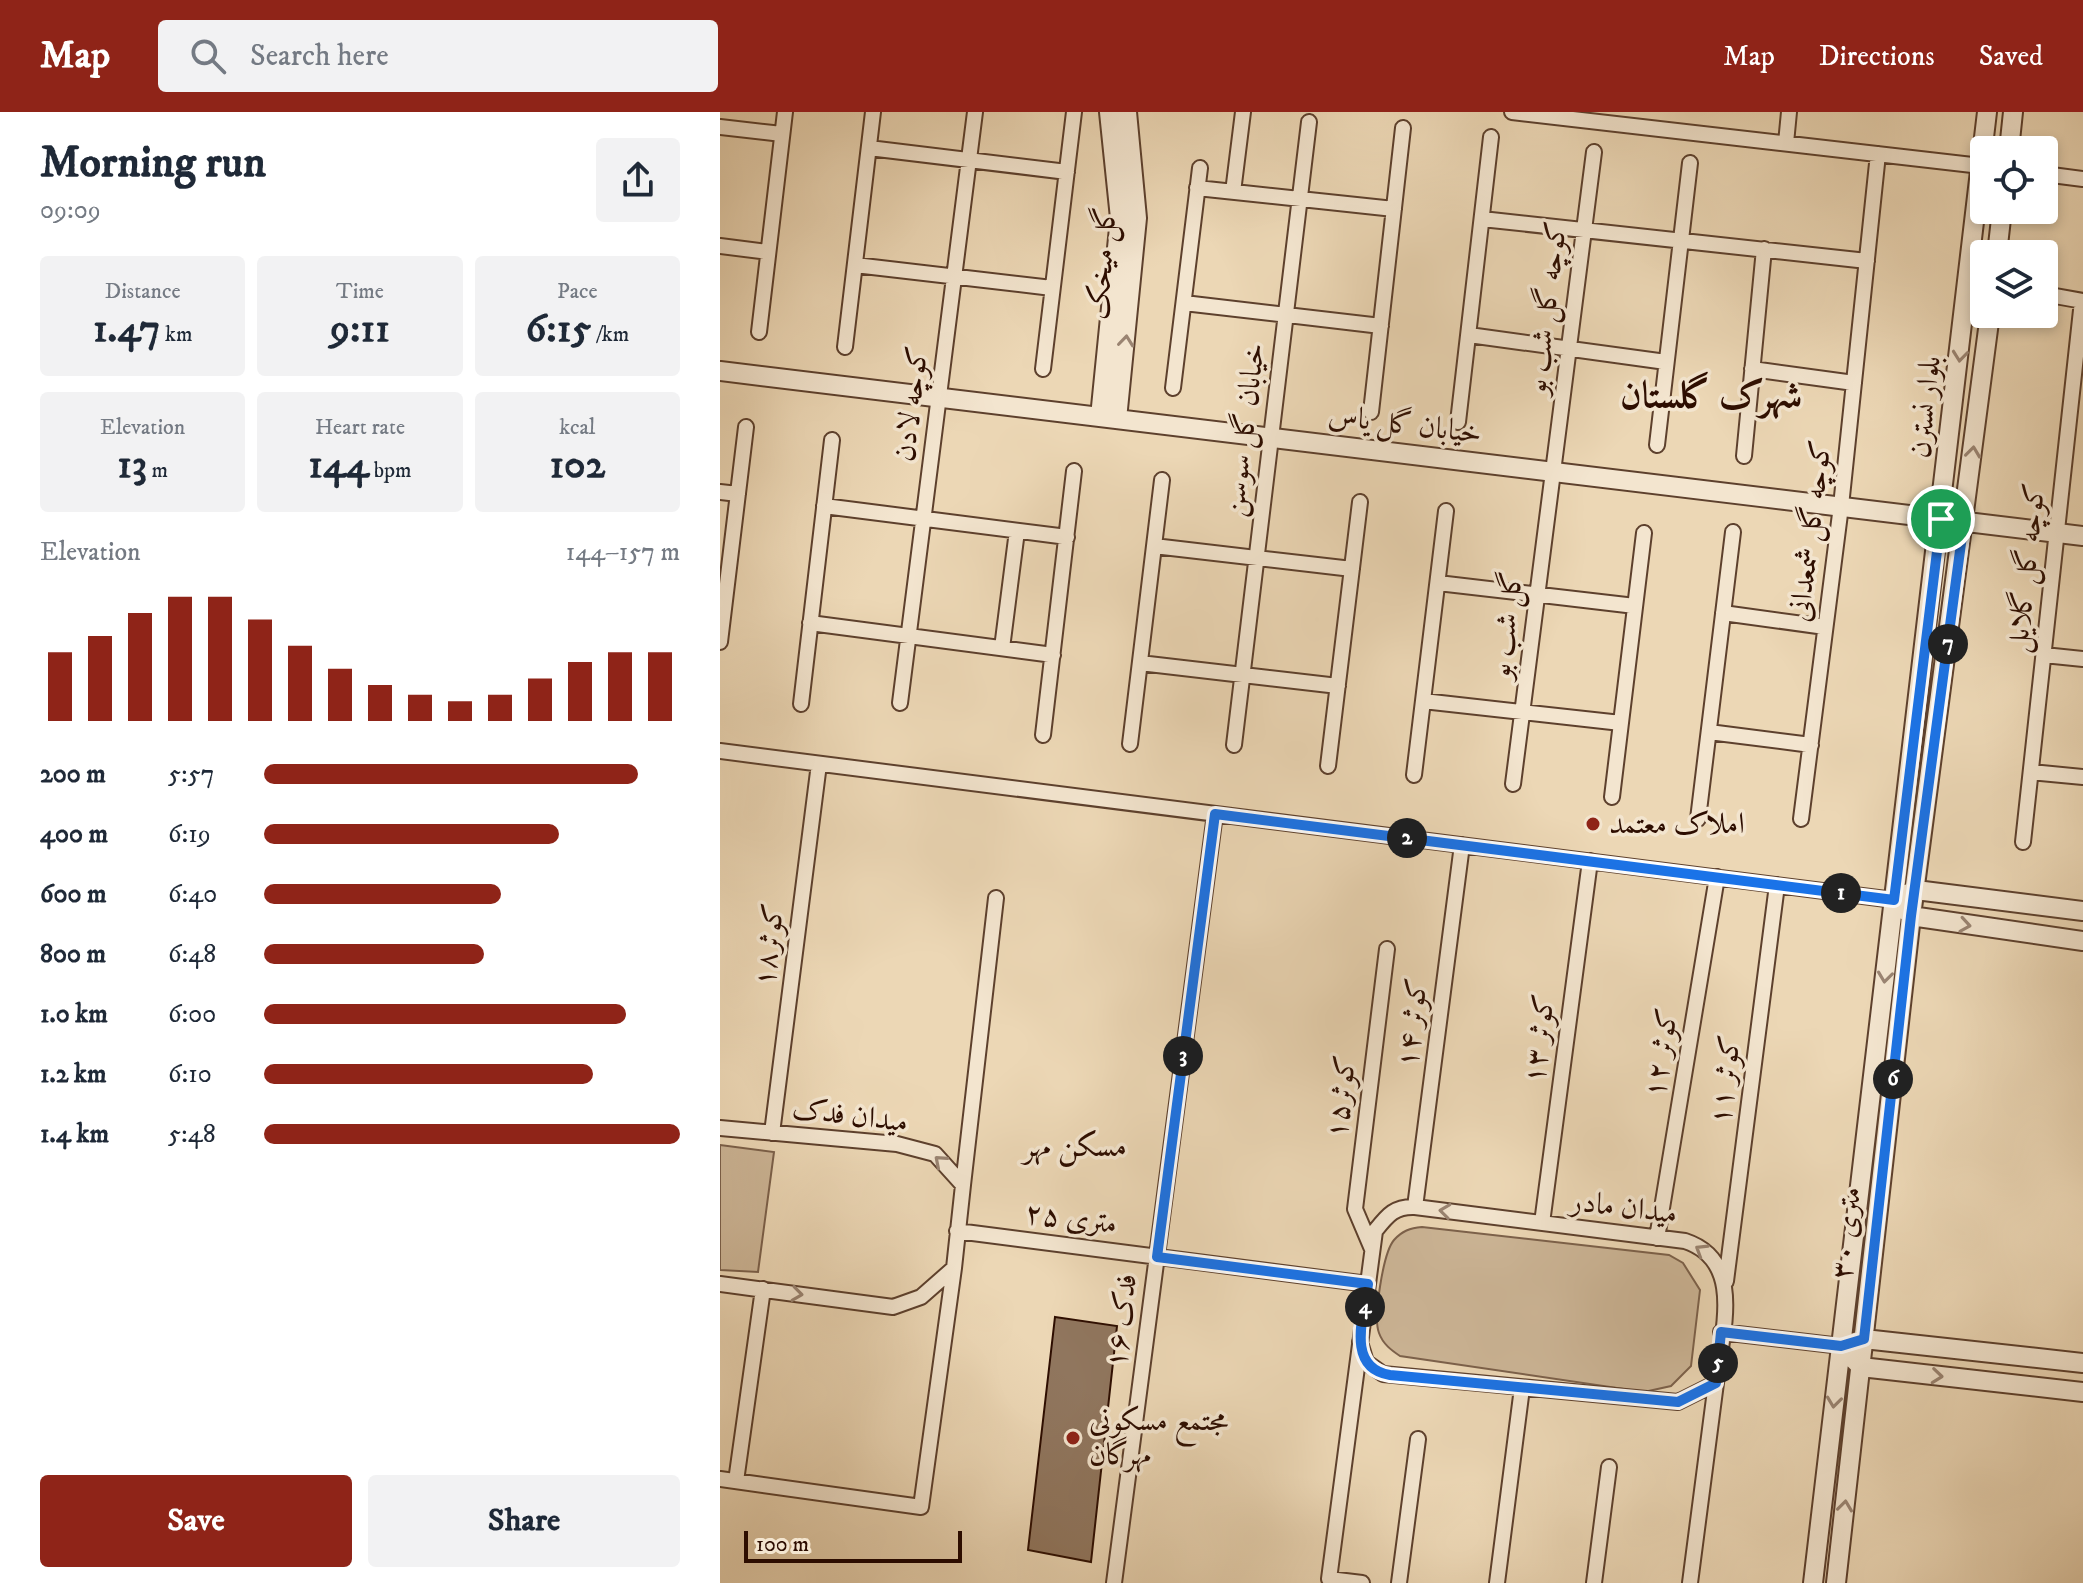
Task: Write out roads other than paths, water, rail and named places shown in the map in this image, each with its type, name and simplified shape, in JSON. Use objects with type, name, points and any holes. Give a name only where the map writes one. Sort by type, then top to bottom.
[{"type":"street","points":[[759,332],[785,112]]},
{"type":"street","points":[[845,347],[873,112]]},
{"type":"street","name":"کوچه لادن","points":[[900,703],[975,112]]},
{"type":"street","points":[[1043,369],[1074,112]]},
{"type":"street","name":"گل میخک","points":[[1109,112],[1120,218],[1109,418]]},
{"type":"street","name":"گل میخک","points":[[1109,418],[1137,218],[1127,112]]},
{"type":"street","points":[[1233,192],[1243,112]]},
{"type":"street","points":[[1519,112],[1970,165]]},
{"type":"street","points":[[1786,143],[1789,112]]},
{"type":"street","name":"بلوار نسترن","points":[[1984,136],[1987,112]]},
{"type":"street","points":[[2010,136],[2013,112]]},
{"type":"street","name":"خیابان گل سوسن","points":[[1234,745],[1309,122]]},
{"type":"street","points":[[720,127],[782,134]]},
{"type":"street","points":[[1371,412],[1403,128]]},
{"type":"street","points":[[1458,422],[1491,137]]},
{"type":"street","points":[[869,148],[1067,172]]},
{"type":"street","name":"کوچه گل شب بو","points":[[1552,471],[1594,152]]},
{"type":"street","name":"کوچه گل شمعدانی","points":[[1801,819],[1841,506],[1878,154]]},
{"type":"street","points":[[1657,445],[1690,163]]},
{"type":"street","points":[[1173,388],[1200,168]]},
{"type":"street","points":[[2058,176],[2083,179]]},
{"type":"street","points":[[1197,188],[1394,209]]},
{"type":"street","points":[[1482,219],[1867,261]]},
{"type":"street","name":"بلوار نسترن","points":[[1894,900],[1974,224]]},
{"type":"street","points":[[720,246],[768,252]]},
{"type":"street","points":[[1744,456],[1764,249]]},
{"type":"street","points":[[855,265],[1052,288]]},
{"type":"street","points":[[2058,297],[2083,301]]},
{"type":"street","name":"کوچه گل گلایل","points":[[2023,842],[2057,532],[2076,427],[2083,301]]},
{"type":"street","points":[[1184,303],[1381,326]]},
{"type":"street","name":"بلوار نسترن","points":[[1916,890],[1988,328]]},
{"type":"street","points":[[1469,335],[1666,362]]},
{"type":"street","points":[[1752,369],[1854,383]]},
{"type":"street","name":"خیابان گل یاس","points":[[720,371],[2083,536]]},
{"type":"street","points":[[720,642],[746,427]]},
{"type":"street","points":[[801,704],[832,440]]},
{"type":"street","points":[[1043,735],[1074,471]]},
{"type":"street","name":"گل شب بو","points":[[1513,784],[1552,471]]},
{"type":"street","points":[[1130,744],[1162,480]]},
{"type":"street","points":[[720,492],[738,494]]},
{"type":"street","points":[[1328,766],[1360,502]]},
{"type":"street","points":[[824,506],[1067,537]]},
{"type":"street","points":[[1414,775],[1446,511]]},
{"type":"street","points":[[1002,648],[1017,531]]},
{"type":"street","points":[[1698,819],[1733,532]]},
{"type":"street","points":[[1612,797],[1644,533]]},
{"type":"street","points":[[1154,546],[1352,569]]},
{"type":"street","points":[[1438,583],[1635,606]]},
{"type":"street","points":[[1723,613],[1825,627]]},
{"type":"street","points":[[810,623],[1053,655]]},
{"type":"street","points":[[2044,655],[2083,659]]},
{"type":"street","points":[[1140,663],[1338,686]]},
{"type":"street","points":[[1423,701],[1621,723]]},
{"type":"street","points":[[1709,732],[1811,745]]},
{"type":"street","points":[[720,751],[1894,900],[1916,890],[2083,911]]},
{"type":"street","name":"کوثر۱۸","points":[[772,1133],[819,764]]},
{"type":"street","points":[[2031,772],[2083,777]]},
{"type":"street","name":"فدک ۱۶","points":[[1114,1583],[1215,814]]},
{"type":"street","name":"کوثر ۱۴","points":[[1415,1207],[1462,845]]},
{"type":"street","name":"کوثر ۱۳","points":[[1542,1223],[1590,861]]},
{"type":"street","name":"کوثر ۱۲","points":[[1657,1238],[1717,877]]},
{"type":"street","name":"کوثر ۱۱","points":[[1726,1281],[1777,885]]},
{"type":"street","name":"۳۰ متری","points":[[1836,1583],[1916,890]]},
{"type":"street","points":[[720,1479],[921,1507],[954,1268],[996,898]]},
{"type":"street","points":[[1894,900],[1911,916],[2083,941]]},
{"type":"street","name":"۳۰ متری","points":[[1813,1583],[1894,900]]},
{"type":"street","name":"کوثر۱۵","points":[[1372,1249],[1355,1209],[1387,949]]},
{"type":"street","name":"میدان فدک","points":[[720,1128],[897,1144],[935,1154],[963,1185]]},
{"type":"street","points":[[1362,1583],[1329,1579],[1372,1249],[1375,1231],[1387,1215],[1399,1208],[1415,1207]]},
{"type":"street","name":"میدان مادر","points":[[1415,1207],[1657,1238],[1701,1248],[1714,1259],[1726,1281]]},
{"type":"street","name":"۲۵ متری","points":[[957,1231],[1368,1284]]},
{"type":"street","points":[[720,1284],[893,1307],[921,1297],[954,1268]]},
{"type":"street","points":[[1690,1583],[1726,1281]]},
{"type":"street","points":[[736,1481],[763,1289]]},
{"type":"street","points":[[1721,1332],[1841,1346],[1864,1339],[2083,1363]]},
{"type":"street","points":[[1360,1342],[1366,1362],[1383,1374],[1667,1403],[1688,1399],[1716,1383]]},
{"type":"street","points":[[1841,1346],[1861,1367],[2083,1392]]},
{"type":"street","points":[[1497,1583],[1522,1388]]},
{"type":"street","points":[[1399,1583],[1418,1439]]},
{"type":"street","points":[[1594,1583],[1609,1467]]},
{"type":"place","name":"املاک معتمد","points":[[1593,824]]},
{"type":"place","name":"مجتمع مسکونی مهرگان","points":[[1073,1438]]},
{"type":"district","name":"شهرک گلستان","points":[[1711,396]]},
{"type":"district","name":"مسکن مهر","points":[[1075,1147]]}]
